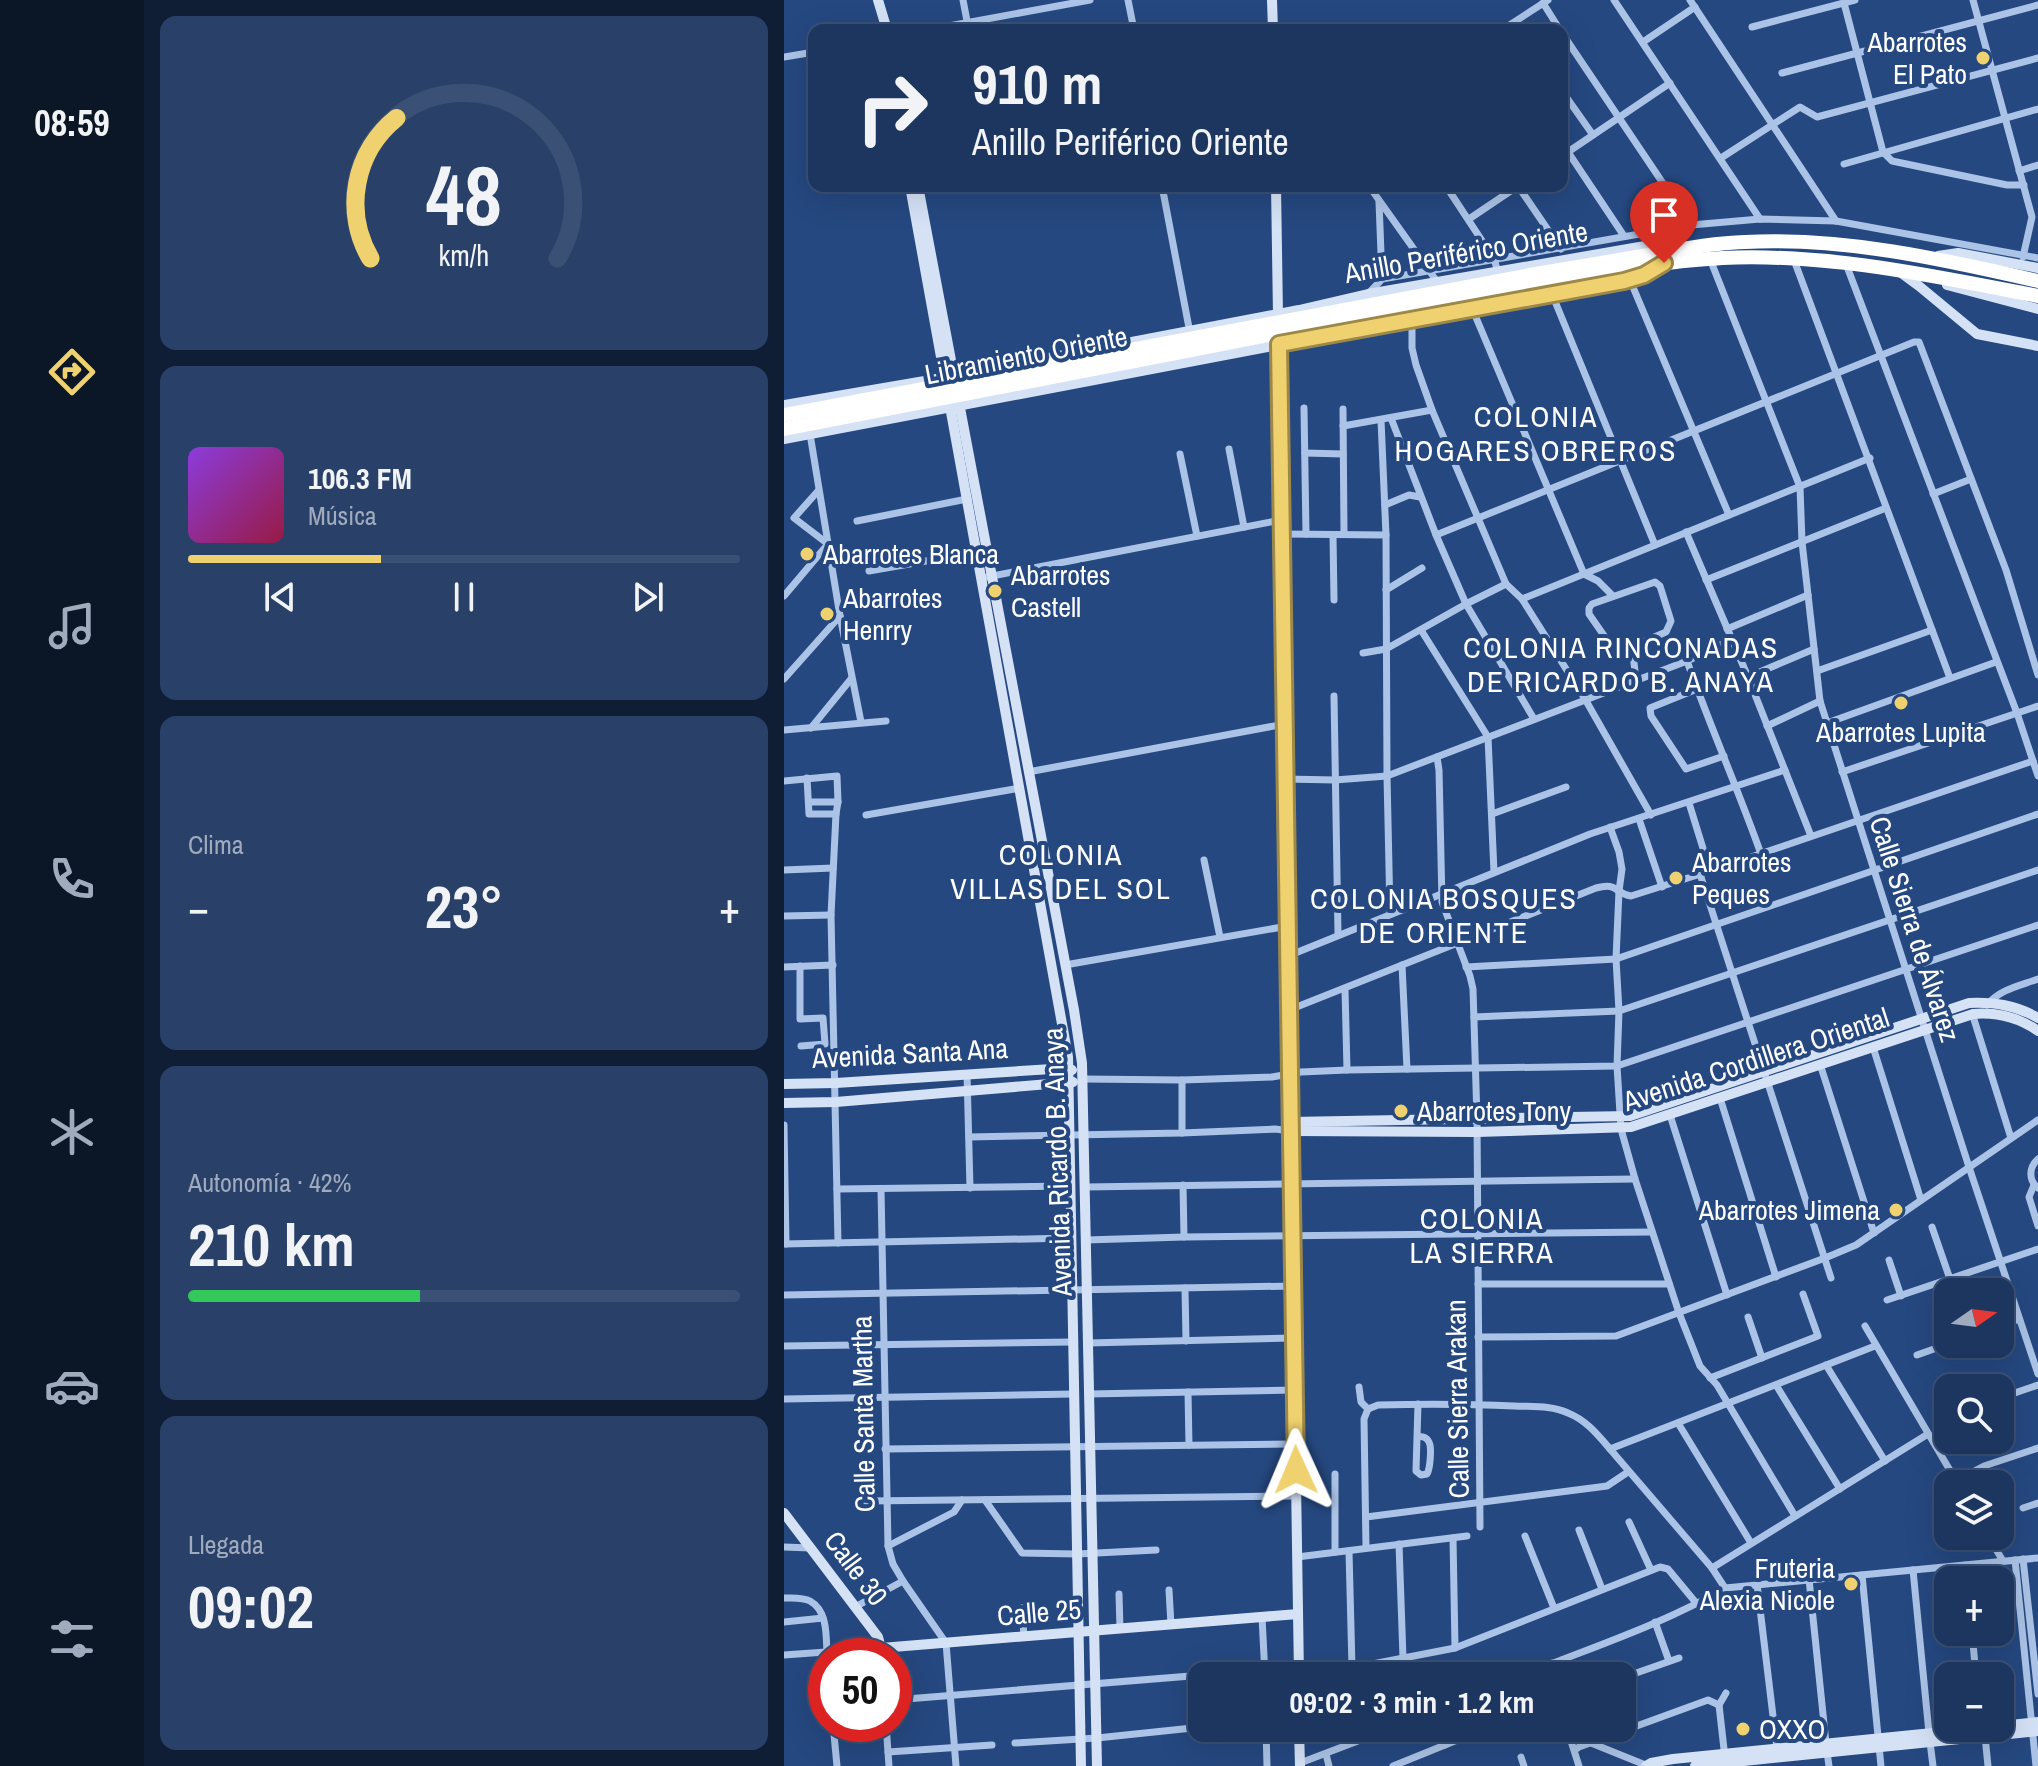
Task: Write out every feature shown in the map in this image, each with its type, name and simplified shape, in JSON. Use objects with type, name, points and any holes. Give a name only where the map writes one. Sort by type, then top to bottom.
[{"type":"highway","name":"Anillo Periférico Oriente","points":[[1279,328],[1745,242],[1797,242],[1879,249],[1931,257],[2038,281]]},
{"type":"highway","name":"Anillo Periférico Oriente","points":[[1664,257],[1778,257],[1846,262],[2038,296]]},
{"type":"highway","name":"Libramiento Oriente","points":[[784,415],[1279,328]]},
{"type":"highway","name":"Libramiento Oriente","points":[[784,429],[1279,328]]},
{"type":"street","points":[[878,0],[884,24]]},
{"type":"street","points":[[963,0],[967,21]]},
{"type":"street","points":[[954,24],[1046,4],[1090,0]]},
{"type":"street","points":[[1128,0],[1133,24]]},
{"type":"street","points":[[1272,0],[1273,24]]},
{"type":"street","points":[[1614,0],[1760,219]]},
{"type":"street","points":[[1752,27],[1855,0]]},
{"type":"street","points":[[1973,0],[2019,171],[2035,216],[2023,260]]},
{"type":"street","points":[[1511,24],[1545,2],[1557,24]]},
{"type":"street","points":[[1844,3],[1883,152],[1892,161],[2007,185],[2024,185]]},
{"type":"street","points":[[1643,42],[1693,4],[1836,221]]},
{"type":"street","points":[[1782,73],[2038,5]]},
{"type":"street","points":[[1568,43],[1691,225]]},
{"type":"street","points":[[784,57],[808,53]]},
{"type":"street","points":[[1721,158],[1800,107],[1817,117],[2038,58]]},
{"type":"street","points":[[1568,152],[1670,83]]},
{"type":"street","points":[[1568,100],[1593,135]]},
{"type":"street","points":[[1844,164],[2038,109]]},
{"type":"street","points":[[1568,158],[1624,236]]},
{"type":"street","points":[[2019,171],[2038,165]]},
{"type":"street","name":"Avenida Ricardo B. Anaya","points":[[911,192],[1004,670],[1020,788],[1067,1047],[1081,1766]]},
{"type":"street","name":"Avenida Ricardo B. Anaya","points":[[919,192],[949,377]]},
{"type":"street","points":[[1163,192],[1196,361]]},
{"type":"street","points":[[1276,192],[1299,1662]]},
{"type":"street","points":[[1373,192],[1438,283]]},
{"type":"street","points":[[1450,192],[1494,259],[1498,272]]},
{"type":"street","points":[[1469,219],[1509,192]]},
{"type":"street","points":[[1522,192],[1561,249]]},
{"type":"street","points":[[1379,202],[1382,279]]},
{"type":"street","points":[[1368,294],[1382,279],[1691,225],[1760,219],[1836,221],[2023,260],[2038,258]]},
{"type":"street","name":"Anillo Periférico Oriente","points":[[1645,246],[1664,257],[1644,275],[1630,280],[1305,340],[1279,328],[1299,310],[1368,294],[1645,246]]},
{"type":"street","name":"Anillo Periférico Oriente","points":[[1931,257],[1958,253],[2023,260],[2038,268]]},
{"type":"street","points":[[1793,258],[1950,678]]},
{"type":"street","name":"Calle Sierra de Álvarez","points":[[1710,259],[1800,487],[1802,542],[1820,701],[2038,1374]]},
{"type":"street","points":[[1846,262],[2038,776]]},
{"type":"street","name":"Anillo Periférico Oriente","points":[[1895,269],[1977,334],[2038,346]]},
{"type":"street","name":"Anillo Periférico Oriente","points":[[1923,275],[1940,283],[2038,309]]},
{"type":"street","points":[[1630,280],[1729,515]]},
{"type":"street","points":[[1552,294],[1655,545]]},
{"type":"street","points":[[1472,308],[1584,574],[1598,581],[1613,596]]},
{"type":"street","points":[[1299,310],[1295,326],[1305,340]]},
{"type":"street","points":[[1412,320],[1412,348],[1432,410],[1506,584],[1522,599],[1585,699],[1651,815]]},
{"type":"street","name":"Libramiento Oriente","points":[[784,405],[1190,331],[1279,328]]},
{"type":"street","name":"Libramiento Oriente","points":[[784,439],[1196,361],[1279,328]]},
{"type":"street","points":[[1157,338],[1163,344],[1166,355],[1158,368]]},
{"type":"street","points":[[1436,535],[1919,342],[2006,570],[2038,675]]},
{"type":"street","points":[[1003,367],[992,376],[992,386],[998,395],[1008,396]]},
{"type":"street","points":[[896,386],[907,387],[916,399],[914,409],[900,417]]},
{"type":"street","name":"Avenida Ricardo B. Anaya","points":[[955,406],[967,499],[978,552],[987,577]]},
{"type":"street","points":[[1304,408],[1306,534]]},
{"type":"street","points":[[1343,409],[1344,534]]},
{"type":"street","points":[[1343,426],[1432,410]]},
{"type":"street","points":[[1391,418],[1420,497],[1466,604],[1534,719]]},
{"type":"street","points":[[1381,420],[1386,535],[1390,913]]},
{"type":"street","points":[[810,434],[861,722]]},
{"type":"street","points":[[1229,449],[1244,527]]},
{"type":"street","points":[[1305,453],[1343,454]]},
{"type":"street","points":[[1180,454],[1197,536]]},
{"type":"street","points":[[1522,599],[1870,458]]},
{"type":"street","points":[[1933,494],[1971,479]]},
{"type":"street","points":[[818,491],[794,518],[828,544]]},
{"type":"street","points":[[1385,505],[1409,495],[1420,497]]},
{"type":"street","points":[[857,521],[967,499]]},
{"type":"street","points":[[1706,580],[1886,508]]},
{"type":"street","points":[[987,577],[1281,520]]},
{"type":"street","points":[[1686,532],[1811,836]]},
{"type":"street","points":[[1282,534],[1386,535]]},
{"type":"street","points":[[1333,535],[1334,600]]},
{"type":"street","points":[[784,596],[828,544]]},
{"type":"street","points":[[869,571],[978,552]]},
{"type":"street","points":[[1386,590],[1422,568]]},
{"type":"street","points":[[1655,582],[1660,586],[1671,621],[1670,628],[1620,652],[1614,650],[1589,614],[1592,604],[1613,596],[1655,582]]},
{"type":"street","points":[[1363,653],[1386,649],[1506,584]]},
{"type":"street","points":[[1727,629],[1808,595]]},
{"type":"street","points":[[784,679],[840,616]]},
{"type":"street","points":[[1421,630],[1488,737],[1494,872]]},
{"type":"street","points":[[1817,671],[1932,630]]},
{"type":"street","points":[[1285,779],[1335,780],[1387,776],[1687,661],[1731,640]]},
{"type":"street","points":[[1632,646],[1636,680]]},
{"type":"street","points":[[1748,677],[1814,649]]},
{"type":"street","points":[[1687,661],[1738,787],[1761,854]]},
{"type":"street","points":[[1827,723],[1996,662]]},
{"type":"street","name":"Avenida Ricardo B. Anaya","points":[[1004,670],[1028,772],[1081,1051],[1097,1766]]},
{"type":"street","points":[[811,728],[851,679]]},
{"type":"street","points":[[1697,689],[1650,708],[1651,716],[1686,769],[1724,756]]},
{"type":"street","points":[[1334,696],[1338,934]]},
{"type":"street","points":[[1767,726],[1820,701]]},
{"type":"street","points":[[1842,772],[2038,706]]},
{"type":"street","points":[[784,730],[886,721]]},
{"type":"street","points":[[1028,772],[1285,724]]},
{"type":"street","name":"Calle Sierra Arakan","points":[[1437,757],[1441,893],[1444,912],[1473,989],[1480,1527]]},
{"type":"street","points":[[1289,1010],[1596,888],[1607,885],[1631,896],[1662,887],[2033,761]]},
{"type":"street","points":[[1288,956],[1610,827],[1785,770]]},
{"type":"street","points":[[784,781],[837,776],[831,915],[838,1243]]},
{"type":"street","points":[[807,778],[809,814],[836,814]]},
{"type":"street","points":[[1492,814],[1566,787]]},
{"type":"street","points":[[866,815],[1020,788]]},
{"type":"street","points":[[809,802],[838,802]]},
{"type":"street","points":[[1689,803],[1710,871]]},
{"type":"street","points":[[1466,967],[1616,959],[2038,814]]},
{"type":"street","points":[[1639,819],[1662,887]]},
{"type":"street","points":[[1610,827],[1621,861],[1616,959],[1620,1123],[1635,1179],[1679,1313],[1700,1366],[1717,1385],[1795,1516]]},
{"type":"street","points":[[1204,860],[1220,937]]},
{"type":"street","points":[[784,870],[833,868]]},
{"type":"street","points":[[1474,1017],[1619,1011],[2038,870]]},
{"type":"street","points":[[1700,874],[1831,1278]]},
{"type":"street","points":[[784,916],[831,915]]},
{"type":"street","name":"Avenida Santa Ana","points":[[784,1103],[836,1102],[1069,1084],[1083,1079],[1182,1080],[1272,1077],[1347,1070],[1617,1066],[2038,925]]},
{"type":"street","points":[[1065,965],[1288,926]]},
{"type":"street","points":[[784,967],[833,965]]},
{"type":"street","points":[[1402,965],[1407,1069]]},
{"type":"street","points":[[800,966],[800,1019],[823,1018],[825,1044],[801,1046]]},
{"type":"street","points":[[1989,1002],[2002,991],[2038,979]]},
{"type":"street","points":[[1345,989],[1347,1070]]},
{"type":"street","name":"Avenida Cordillera Oriental","points":[[1290,1127],[1477,1119],[1620,1123],[1631,1127],[1925,1030],[1989,1002],[2021,1009],[2038,1018]]},
{"type":"street","points":[[1974,1010],[2011,1138]]},
{"type":"street","name":"Avenida Cordillera Oriental","points":[[1290,1127],[1477,1132],[1620,1123],[1764,1070],[1921,1018],[1974,1010],[2003,1015],[2038,1031]]},
{"type":"street","points":[[1873,1047],[1921,1200]]},
{"type":"street","points":[[1820,1064],[1874,1233]]},
{"type":"street","points":[[1068,1068],[1083,1079]]},
{"type":"street","name":"Avenida Santa Ana","points":[[784,1084],[1068,1068]]},
{"type":"street","points":[[967,1074],[970,1188]]},
{"type":"street","points":[[1182,1080],[1182,1133]]},
{"type":"street","points":[[1720,1098],[1776,1277]]},
{"type":"street","points":[[1670,1115],[1727,1295]]},
{"type":"street","points":[[1478,1337],[1624,1335],[1848,1250],[2038,1120]]},
{"type":"street","points":[[784,1125],[785,1244],[1071,1238]]},
{"type":"street","points":[[969,1137],[1182,1133],[1290,1127]]},
{"type":"street","points":[[2038,1159],[2031,1168],[2030,1177],[2036,1187],[2029,1197],[2038,1226]]},
{"type":"street","points":[[1085,1187],[1635,1179]]},
{"type":"street","points":[[1183,1185],[1184,1237]]},
{"type":"street","points":[[837,1189],[1070,1186]]},
{"type":"street","name":"Calle Santa Martha","points":[[881,1189],[888,1546],[893,1564],[903,1581],[946,1643],[956,1766]]},
{"type":"street","points":[[1932,1227],[1950,1278]]},
{"type":"street","points":[[1086,1240],[1652,1232]]},
{"type":"street","points":[[1953,1278],[2038,1249]]},
{"type":"street","points":[[1889,1260],[1901,1296]]},
{"type":"street","points":[[1478,1284],[1669,1284]]},
{"type":"street","points":[[1887,1300],[1934,1285]]},
{"type":"street","points":[[784,1295],[1293,1286]]},
{"type":"street","points":[[1185,1288],[1186,1341]]},
{"type":"street","points":[[1710,1378],[1818,1336],[1803,1294]]},
{"type":"street","points":[[1748,1317],[1762,1358]]},
{"type":"street","points":[[2014,1321],[2019,1319]]},
{"type":"street","points":[[1865,1326],[1950,1470]]},
{"type":"street","points":[[1088,1343],[1294,1338]]},
{"type":"street","points":[[784,1346],[1073,1342]]},
{"type":"street","points":[[1610,1449],[1875,1346]]},
{"type":"street","points":[[1917,1355],[1934,1349]]},
{"type":"street","points":[[1826,1365],[1885,1461]]},
{"type":"street","points":[[1776,1385],[1840,1489]]},
{"type":"street","points":[[2014,1393],[2038,1385]]},
{"type":"street","points":[[1359,1387],[1361,1402],[1368,1409]]},
{"type":"street","points":[[1089,1394],[1295,1390]]},
{"type":"street","points":[[1188,1392],[1189,1445]]},
{"type":"street","points":[[784,1399],[1074,1394]]},
{"type":"street","points":[[1418,1404],[1416,1471],[1421,1475],[1430,1470],[1429,1442],[1418,1436]]},
{"type":"street","points":[[1366,1548],[1364,1419],[1368,1409],[1378,1405],[1418,1404],[1550,1407],[1579,1418],[1596,1433],[1712,1568],[1725,1588]]},
{"type":"street","points":[[1678,1423],[1751,1543]]},
{"type":"street","points":[[1712,1568],[1928,1434]]},
{"type":"street","points":[[885,1449],[1295,1444]]},
{"type":"street","points":[[1975,1470],[2038,1448]]},
{"type":"street","points":[[1366,1517],[1607,1486],[1628,1472]]},
{"type":"street","points":[[1335,1474],[1335,1552]]},
{"type":"street","points":[[866,1501],[1296,1496]]},
{"type":"street","points":[[888,1546],[954,1512],[962,1500]]},
{"type":"street","points":[[985,1500],[1022,1553],[1093,1554],[1156,1550]]},
{"type":"street","points":[[2023,1508],[2038,1503]]},
{"type":"street","name":"Calle 30","points":[[784,1513],[878,1638]]},
{"type":"street","points":[[1629,1522],[1651,1570]]},
{"type":"street","points":[[1579,1530],[1602,1589]]},
{"type":"street","points":[[1297,1557],[1467,1536]]},
{"type":"street","points":[[1525,1536],[1554,1608]]},
{"type":"street","points":[[1453,1538],[1455,1648]]},
{"type":"street","points":[[1399,1544],[1403,1658]]},
{"type":"street","points":[[784,1547],[810,1548]]},
{"type":"street","points":[[1996,1550],[2003,1561]]},
{"type":"street","points":[[1349,1551],[1352,1662]]},
{"type":"street","points":[[1555,1662],[1697,1604],[1725,1588],[2038,1558]]},
{"type":"street","points":[[2019,1560],[2038,1694]]},
{"type":"street","points":[[2019,1560],[2036,1766]]},
{"type":"street","points":[[1383,1662],[1455,1648],[1665,1567],[1697,1604]]},
{"type":"street","points":[[1913,1570],[1933,1766]]},
{"type":"street","points":[[1862,1575],[1881,1766]]},
{"type":"street","points":[[1809,1579],[1829,1766]]},
{"type":"street","points":[[855,1607],[903,1581]]},
{"type":"street","points":[[1757,1584],[1777,1757]]},
{"type":"street","points":[[1169,1590],[1171,1625]]},
{"type":"street","points":[[1119,1594],[1120,1629]]},
{"type":"street","points":[[784,1598],[810,1601],[823,1618],[825,1638]]},
{"type":"street","points":[[1022,1608],[1024,1637]]},
{"type":"street","name":"Calle 25","points":[[912,1648],[1298,1614]]},
{"type":"street","points":[[1262,1617],[1264,1662]]},
{"type":"street","points":[[784,1622],[823,1618]]},
{"type":"street","points":[[1655,1622],[1669,1661]]},
{"type":"street","name":"Calle 25","points":[[784,1655],[808,1654]]},
{"type":"street","points":[[1636,1673],[1679,1658]]},
{"type":"street","points":[[912,1699],[1188,1678]]},
{"type":"street","points":[[1725,1761],[1719,1705],[1726,1693]]},
{"type":"street","points":[[1636,1726],[1708,1700],[1719,1705]]},
{"type":"street","points":[[2014,1726],[2035,1727]]},
{"type":"street","points":[[2014,1728],[2035,1727]]},
{"type":"street","points":[[1015,1743],[1188,1728]]},
{"type":"street","points":[[1695,1766],[1762,1754],[1777,1757],[1826,1748],[1934,1737]]},
{"type":"street","points":[[835,1742],[837,1766]]},
{"type":"street","points":[[887,1742],[889,1766]]},
{"type":"street","points":[[1266,1742],[1267,1766]]},
{"type":"street","points":[[1299,1742],[1300,1765],[1356,1742]]},
{"type":"street","points":[[1393,1766],[1452,1742]]},
{"type":"street","points":[[1572,1742],[1579,1766]]},
{"type":"street","points":[[1575,1750],[1590,1742],[1647,1766],[1725,1761]]},
{"type":"street","points":[[1984,1742],[1988,1766]]},
{"type":"street","points":[[888,1752],[992,1745]]},
{"type":"street","points":[[1326,1754],[1329,1766]]},
{"type":"place","name":"Abarrotes El Pato","points":[[1983,58]]},
{"type":"place","name":"Abarrotes Blanca","points":[[807,554]]},
{"type":"place","name":"Abarrotes Castell","points":[[995,591]]},
{"type":"place","name":"Abarrotes Henrry","points":[[827,614]]},
{"type":"place","name":"Abarrotes Lupita","points":[[1901,703]]},
{"type":"place","name":"Abarrotes Peques","points":[[1676,878]]},
{"type":"place","name":"Abarrotes Tony","points":[[1401,1111]]},
{"type":"place","name":"Abarrotes Jimena","points":[[1896,1210]]},
{"type":"place","name":"Fruteria Alexia Nicole","points":[[1851,1584]]},
{"type":"place","name":"OXXO","points":[[1743,1729]]},
{"type":"district","name":"COLONIA HOGARES OBREROS","points":[[1536,434]]},
{"type":"district","name":"COLONIA RINCONADAS DE RICARDO B. ANAYA","points":[[1621,665]]},
{"type":"district","name":"COLONIA VILLAS DEL SOL","points":[[1061,872]]},
{"type":"district","name":"COLONIA BOSQUES DE ORIENTE","points":[[1444,916]]},
{"type":"district","name":"COLONIA LA SIERRA","points":[[1482,1236]]},
{"type":"route","points":[[1296,1470],[1279,344],[1624,281],[1644,275],[1664,263]]}]
